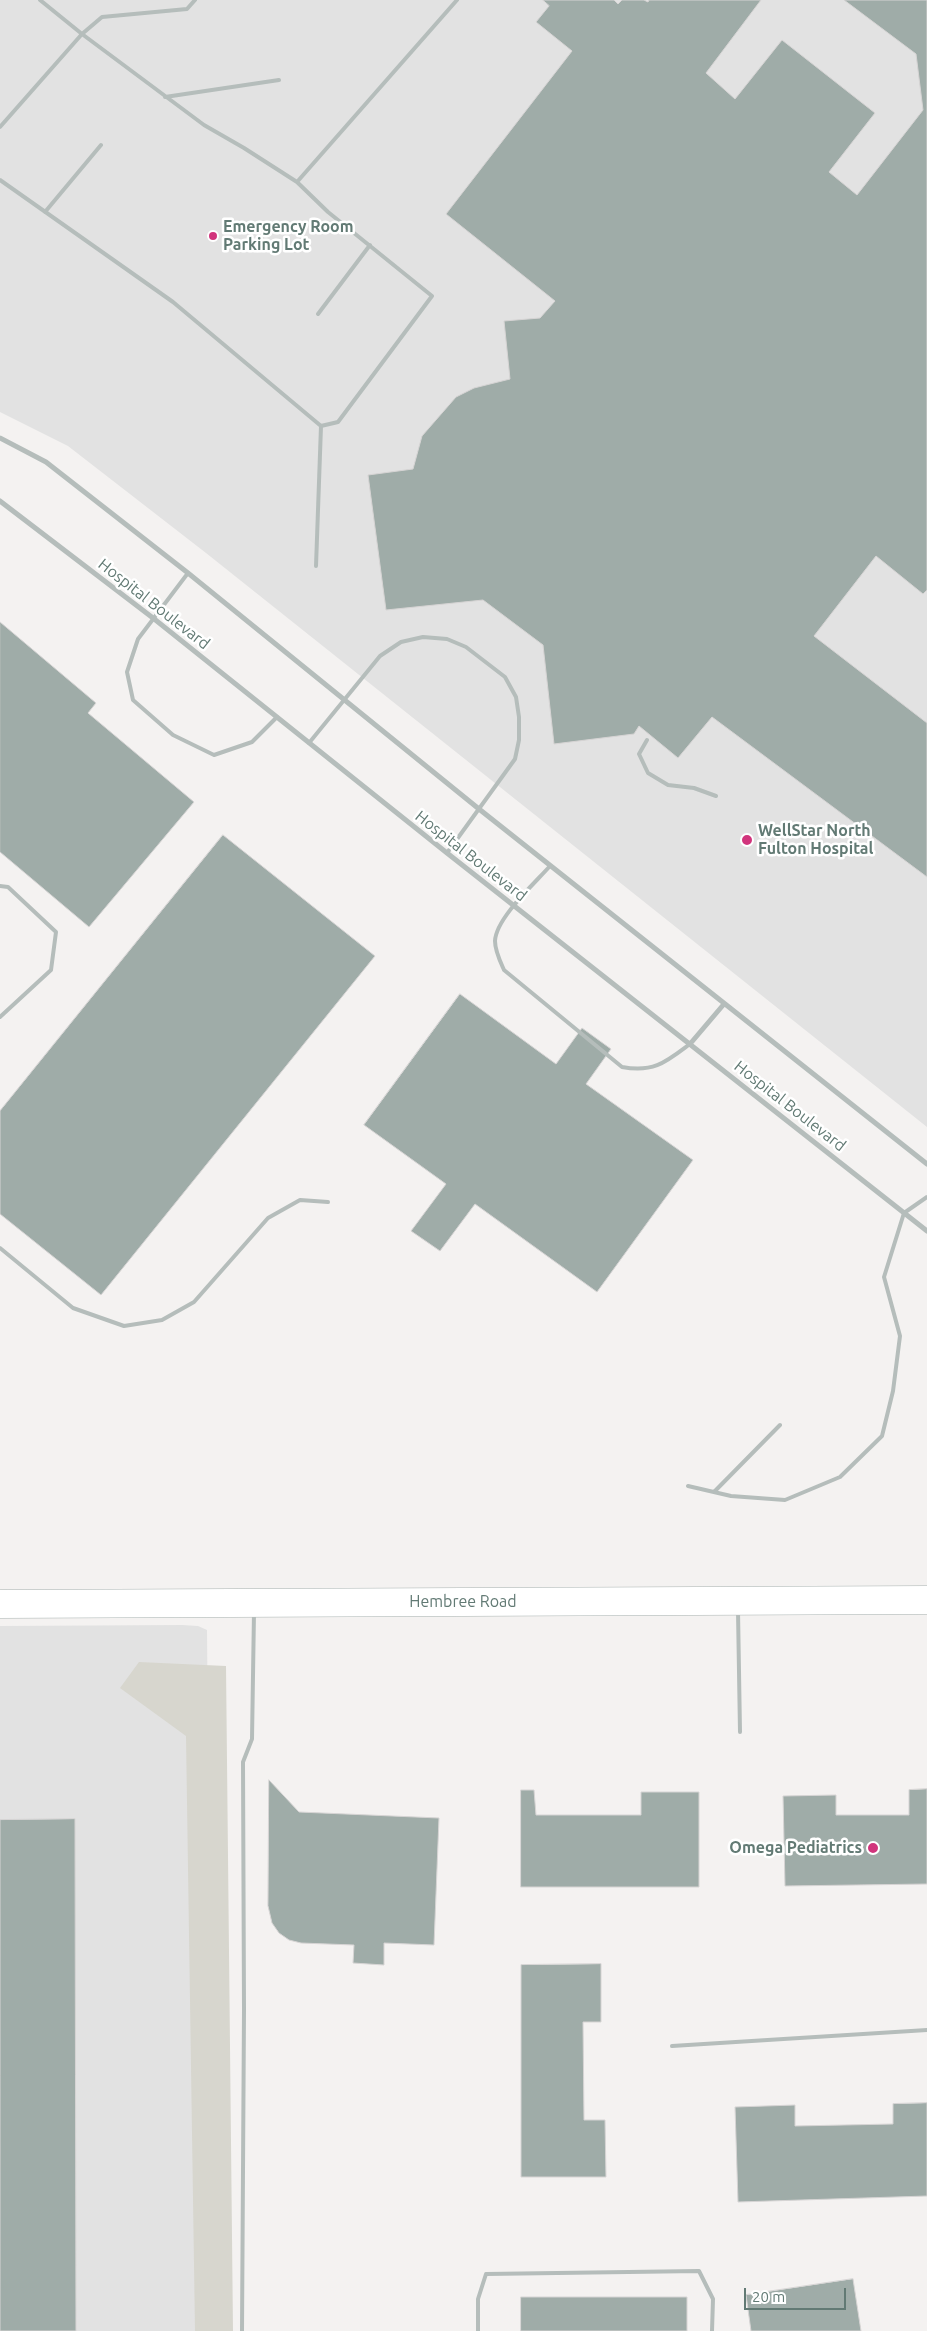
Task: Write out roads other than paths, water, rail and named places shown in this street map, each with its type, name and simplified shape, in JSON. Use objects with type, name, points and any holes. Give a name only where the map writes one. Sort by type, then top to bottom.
[{"type":"street","points":[[0,438],[46,462],[188,573],[550,866],[927,1164]]},
{"type":"street","name":"Hospital Boulevard","points":[[0,501],[153,618],[446,853],[927,1231]]},
{"type":"street","points":[[690,1044],[724,1004]]},
{"type":"street","name":"Hembree Road","points":[[0,1604],[927,1600]]},
{"type":"lane","points":[[0,127],[82,34],[102,17],[188,9],[195,0]]},
{"type":"lane","points":[[297,182],[457,0]]},
{"type":"lane","points":[[44,1],[82,34],[204,126],[244,148],[297,182],[328,212],[432,296],[338,422],[320,426]]},
{"type":"lane","points":[[165,97],[279,80]]},
{"type":"lane","points":[[45,212],[101,145]]},
{"type":"lane","points":[[0,180],[173,302],[320,426]]},
{"type":"lane","points":[[318,314],[370,246]]},
{"type":"lane","points":[[316,566],[320,426]]},
{"type":"lane","points":[[188,573],[138,639],[127,672],[133,700],[173,735],[214,755],[252,742],[277,717]]},
{"type":"lane","points":[[309,743],[380,656],[401,642],[423,638],[447,639],[466,647],[505,677],[516,697],[519,717],[519,740],[515,759],[446,853]]},
{"type":"lane","points":[[647,740],[639,754],[648,773],[668,785],[694,788],[716,796]]},
{"type":"lane","points":[[550,866],[514,906],[498,928],[495,940],[498,956],[504,970],[622,1067],[635,1069],[664,1064],[690,1044]]},
{"type":"lane","points":[[0,886],[8,887],[56,932],[51,970],[0,1017]]},
{"type":"lane","points":[[688,1486],[731,1496],[785,1500],[840,1477],[882,1436],[893,1391],[900,1336],[884,1277],[904,1213],[927,1197]]},
{"type":"lane","points":[[0,1248],[73,1308],[124,1326],[162,1320],[194,1302],[268,1218],[300,1200],[328,1202]]},
{"type":"lane","points":[[714,1492],[780,1425]]},
{"type":"lane","points":[[738,1601],[740,1732]]},
{"type":"lane","points":[[242,2331],[243,1762],[252,1739],[254,1602]]},
{"type":"lane","points":[[672,2046],[927,2030]]},
{"type":"lane","points":[[478,2331],[478,2299],[486,2274],[699,2271],[713,2299],[712,2331]]},
{"type":"place","name":"Emergency Room Parking Lot","points":[[213,236]]},
{"type":"place","name":"WellStar North Fulton Hospital","points":[[747,840]]},
{"type":"place","name":"Omega Pediatrics","points":[[873,1848]]}]
